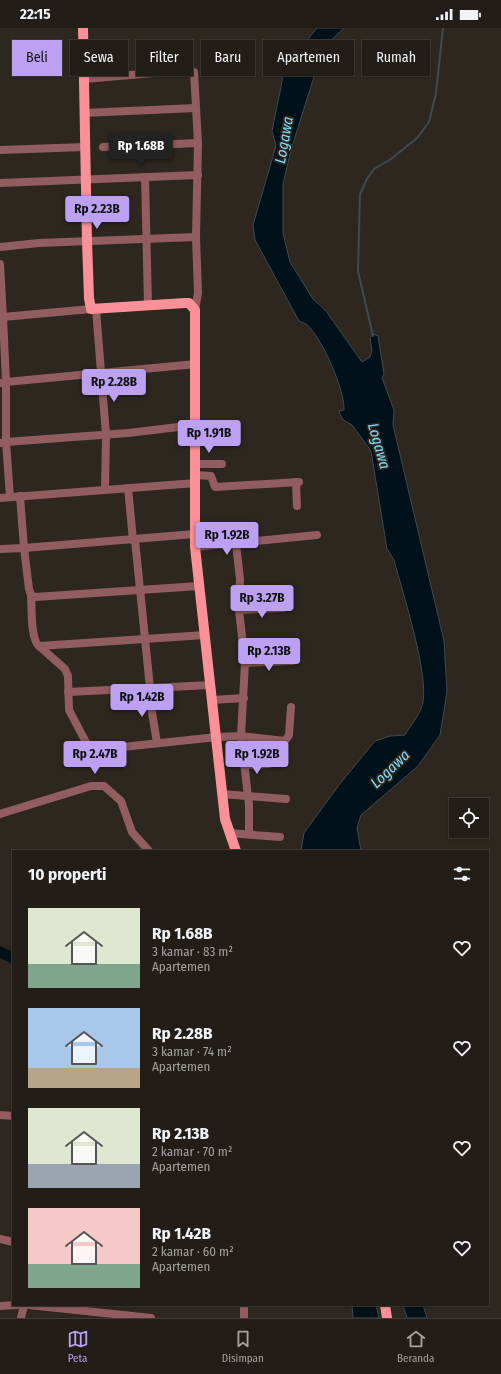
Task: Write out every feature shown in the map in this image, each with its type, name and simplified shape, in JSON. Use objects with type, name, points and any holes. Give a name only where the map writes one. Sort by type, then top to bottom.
[{"type":"main road","points":[[83,28],[89,298],[94,309],[189,303],[195,310],[195,534],[199,586],[217,737],[222,794],[229,833],[236,850]]},
{"type":"main road","points":[[385,1306],[387,1318]]},
{"type":"street","points":[[84,79],[192,70],[195,75],[198,143],[196,237],[198,293],[195,310]]},
{"type":"street","points":[[84,113],[196,108]]},
{"type":"street","points":[[103,147],[198,143]]},
{"type":"street","points":[[0,150],[85,147]]},
{"type":"street","points":[[0,183],[198,175]]},
{"type":"street","points":[[145,177],[148,305]]},
{"type":"street","points":[[0,247],[87,241],[196,237]]},
{"type":"street","points":[[0,264],[3,443],[10,497]]},
{"type":"street","points":[[2,317],[94,309],[102,372],[106,435],[105,490]]},
{"type":"street","points":[[3,382],[196,364]]},
{"type":"street","points":[[3,443],[106,435],[195,425]]},
{"type":"street","points":[[196,464],[222,464]]},
{"type":"street","points":[[0,498],[128,488],[211,476],[215,487],[297,482],[296,506]]},
{"type":"street","points":[[128,488],[140,590],[149,688],[157,744]]},
{"type":"street","points":[[20,496],[24,548],[36,643],[65,669],[68,676],[69,710],[91,749],[98,750],[217,737],[241,736],[281,741],[287,739],[289,735],[291,707]]},
{"type":"street","points":[[0,549],[134,540],[195,534]]},
{"type":"street","points":[[196,547],[317,535]]},
{"type":"street","points":[[236,544],[240,579],[239,610],[245,663],[241,736],[248,795],[250,834]]},
{"type":"street","points":[[31,595],[35,597],[63,596],[199,586]]},
{"type":"street","points":[[239,610],[283,608]]},
{"type":"street","points":[[39,646],[205,635]]},
{"type":"street","points":[[245,663],[292,661]]},
{"type":"street","points":[[68,692],[211,685]]},
{"type":"street","points":[[212,700],[244,698]]},
{"type":"street","points":[[244,765],[269,764]]},
{"type":"street","points":[[0,814],[90,786],[104,786],[121,801],[132,832],[148,850]]},
{"type":"street","points":[[222,794],[286,799]]},
{"type":"street","points":[[229,833],[280,836]]},
{"type":"street","points":[[0,1115],[12,1116]]},
{"type":"street","points":[[0,1239],[12,1242]]},
{"type":"street","points":[[0,1306],[12,1305]]},
{"type":"street","points":[[21,1318],[24,1306]]},
{"type":"street","points":[[37,1306],[108,1315],[151,1318]]},
{"type":"street","points":[[244,1306],[244,1318]]},
{"type":"water","points":[[317,28],[344,28],[331,40],[307,40]]},
{"type":"water","name":"Logawa","points":[[283,76],[314,76],[291,150],[283,184],[283,233],[290,262],[313,299],[326,311],[362,362],[370,357],[372,350],[370,338],[373,334],[378,336],[384,374],[382,378],[394,410],[393,425],[444,641],[447,692],[440,735],[418,766],[361,815],[357,828],[361,850],[301,850],[304,833],[339,785],[375,741],[390,736],[405,735],[421,710],[424,693],[423,676],[409,613],[394,560],[387,549],[371,451],[352,425],[342,419],[339,411],[344,410],[341,390],[326,352],[313,332],[306,324],[299,321],[255,240],[253,225],[276,146],[272,131]]},
{"type":"water","points":[[352,1306],[376,1306],[379,1318],[353,1318]]},
{"type":"water","points":[[403,1306],[423,1306],[427,1318],[407,1318]]},
{"type":"waterway","points":[[373,336],[358,271],[360,194],[367,179],[374,169],[391,159],[417,138],[429,122],[436,93],[443,28]]},
{"type":"waterway","points":[[0,952],[12,958]]}]
